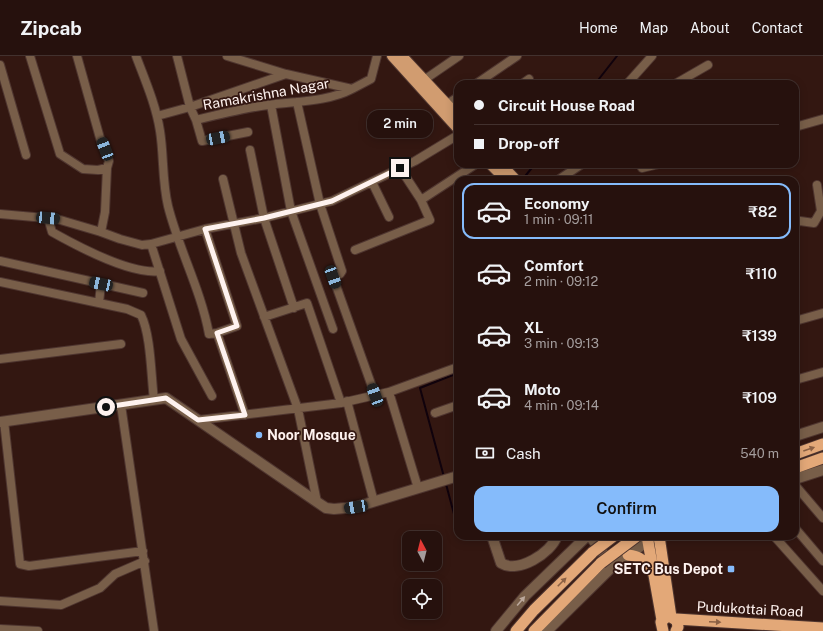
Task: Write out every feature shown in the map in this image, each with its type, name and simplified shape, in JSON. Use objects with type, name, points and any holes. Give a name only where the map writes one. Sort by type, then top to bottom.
[{"type":"highway","points":[[799,453],[823,444]]},
{"type":"highway","points":[[799,467],[823,458]]},
{"type":"highway","points":[[516,631],[534,610],[593,552],[609,540]]},
{"type":"highway","points":[[534,631],[601,562],[631,540]]},
{"type":"highway","name":"Pudukottai Road","points":[[652,540],[656,576],[663,595]]},
{"type":"highway","name":"Pudukottai Road","points":[[654,540],[661,552],[663,595],[668,622]]},
{"type":"highway","points":[[661,552],[666,540]]},
{"type":"highway","points":[[628,555],[636,555],[644,560],[656,576]]},
{"type":"highway","name":"Pudukottai Road","points":[[668,622],[823,628]]},
{"type":"highway","name":"Pudukottai Road","points":[[668,622],[678,624],[676,631]]},
{"type":"main road","points":[[392,56],[454,125]]},
{"type":"main road","points":[[402,56],[454,112]]},
{"type":"main road","points":[[499,170],[509,176]]},
{"type":"street","points":[[30,56],[60,154],[83,169],[98,170],[108,168]]},
{"type":"street","points":[[77,56],[100,138],[109,161],[105,212],[101,232]]},
{"type":"street","points":[[136,56],[157,116],[162,148],[162,172],[168,206],[205,314],[209,334],[217,333],[237,326],[205,229]]},
{"type":"street","name":"Ramakrishna Nagar","points":[[177,56],[190,107],[196,120],[271,105],[343,94],[371,79],[377,56]]},
{"type":"street","name":"Ramakrishna Nagar","points":[[227,56],[286,74],[352,89]]},
{"type":"street","points":[[482,80],[517,56]]},
{"type":"street","points":[[631,80],[652,56]]},
{"type":"street","points":[[424,80],[456,57]]},
{"type":"street","points":[[0,65],[26,155]]},
{"type":"street","points":[[684,80],[708,65]]},
{"type":"street","name":"Ramakrishna Nagar","points":[[157,116],[190,107],[286,74]]},
{"type":"street","points":[[447,104],[454,99]]},
{"type":"street","points":[[297,102],[320,204],[342,270],[340,274],[333,277],[375,395]]},
{"type":"street","points":[[271,105],[291,211],[333,329]]},
{"type":"street","points":[[799,126],[823,119]]},
{"type":"street","points":[[196,120],[202,141],[248,132]]},
{"type":"street","points":[[0,214],[48,218],[142,245],[151,244],[205,229],[264,218],[320,204],[345,195],[372,182],[437,149],[454,138]]},
{"type":"street","points":[[250,150],[264,218],[294,308]]},
{"type":"street","points":[[355,250],[430,220],[421,200],[400,168]]},
{"type":"street","points":[[458,176],[470,168]]},
{"type":"street","points":[[564,176],[576,168]]},
{"type":"street","points":[[421,200],[454,178]]},
{"type":"street","points":[[223,179],[241,253],[298,409],[317,502]]},
{"type":"street","points":[[372,182],[389,217]]},
{"type":"street","points":[[799,222],[814,223],[821,211],[817,185]]},
{"type":"street","points":[[48,218],[52,232],[66,240],[103,257],[149,273],[160,271]]},
{"type":"street","points":[[151,244],[181,339],[212,396]]},
{"type":"street","points":[[0,261],[143,293]]},
{"type":"street","points":[[0,282],[127,309],[141,315],[144,321],[147,340],[154,400]]},
{"type":"street","points":[[99,303],[101,284]]},
{"type":"street","points":[[264,317],[307,303],[344,402],[374,502]]},
{"type":"street","points":[[799,320],[823,313]]},
{"type":"street","points":[[217,333],[245,415]]},
{"type":"street","points":[[0,360],[121,344]]},
{"type":"street","points":[[198,420],[298,409],[344,402],[389,392],[454,368]]},
{"type":"street","points":[[799,379],[823,372]]},
{"type":"street","points":[[389,392],[418,488]]},
{"type":"street","points":[[143,552],[29,566],[20,564],[2,422],[166,398],[326,508],[334,509],[356,507],[449,479]]},
{"type":"street","points":[[121,405],[145,561],[154,631]]},
{"type":"street","points":[[435,413],[454,406]]},
{"type":"street","points":[[799,435],[823,426]]},
{"type":"street","points":[[799,478],[823,470]]},
{"type":"street","points":[[799,490],[823,518]]},
{"type":"street","points":[[799,533],[823,561]]},
{"type":"street","points":[[493,540],[501,563],[510,566],[534,559],[553,545],[555,540]]},
{"type":"street","points":[[496,631],[525,596],[584,540]]},
{"type":"street","points":[[591,540],[613,566]]},
{"type":"street","points":[[547,631],[613,566],[648,540]]},
{"type":"street","points":[[778,540],[823,591]]},
{"type":"street","points":[[0,600],[61,605],[100,588],[115,574],[145,561]]},
{"type":"street","points":[[0,629],[38,631]]},
{"type":"waterway","points":[[598,80],[617,56]]},
{"type":"waterway","points":[[525,176],[532,168]]},
{"type":"waterway","points":[[444,477],[420,388],[454,375]]},
{"type":"waterway","points":[[446,484],[454,514]]},
{"type":"place","name":"Noor Mosque","points":[[259,435]]},
{"type":"place","name":"SETC Bus Depot","points":[[731,569]]},
{"type":"route","points":[[106,407],[166,398],[198,420],[245,415],[217,333],[237,326],[205,229],[264,218],[332,201],[400,168]]}]
